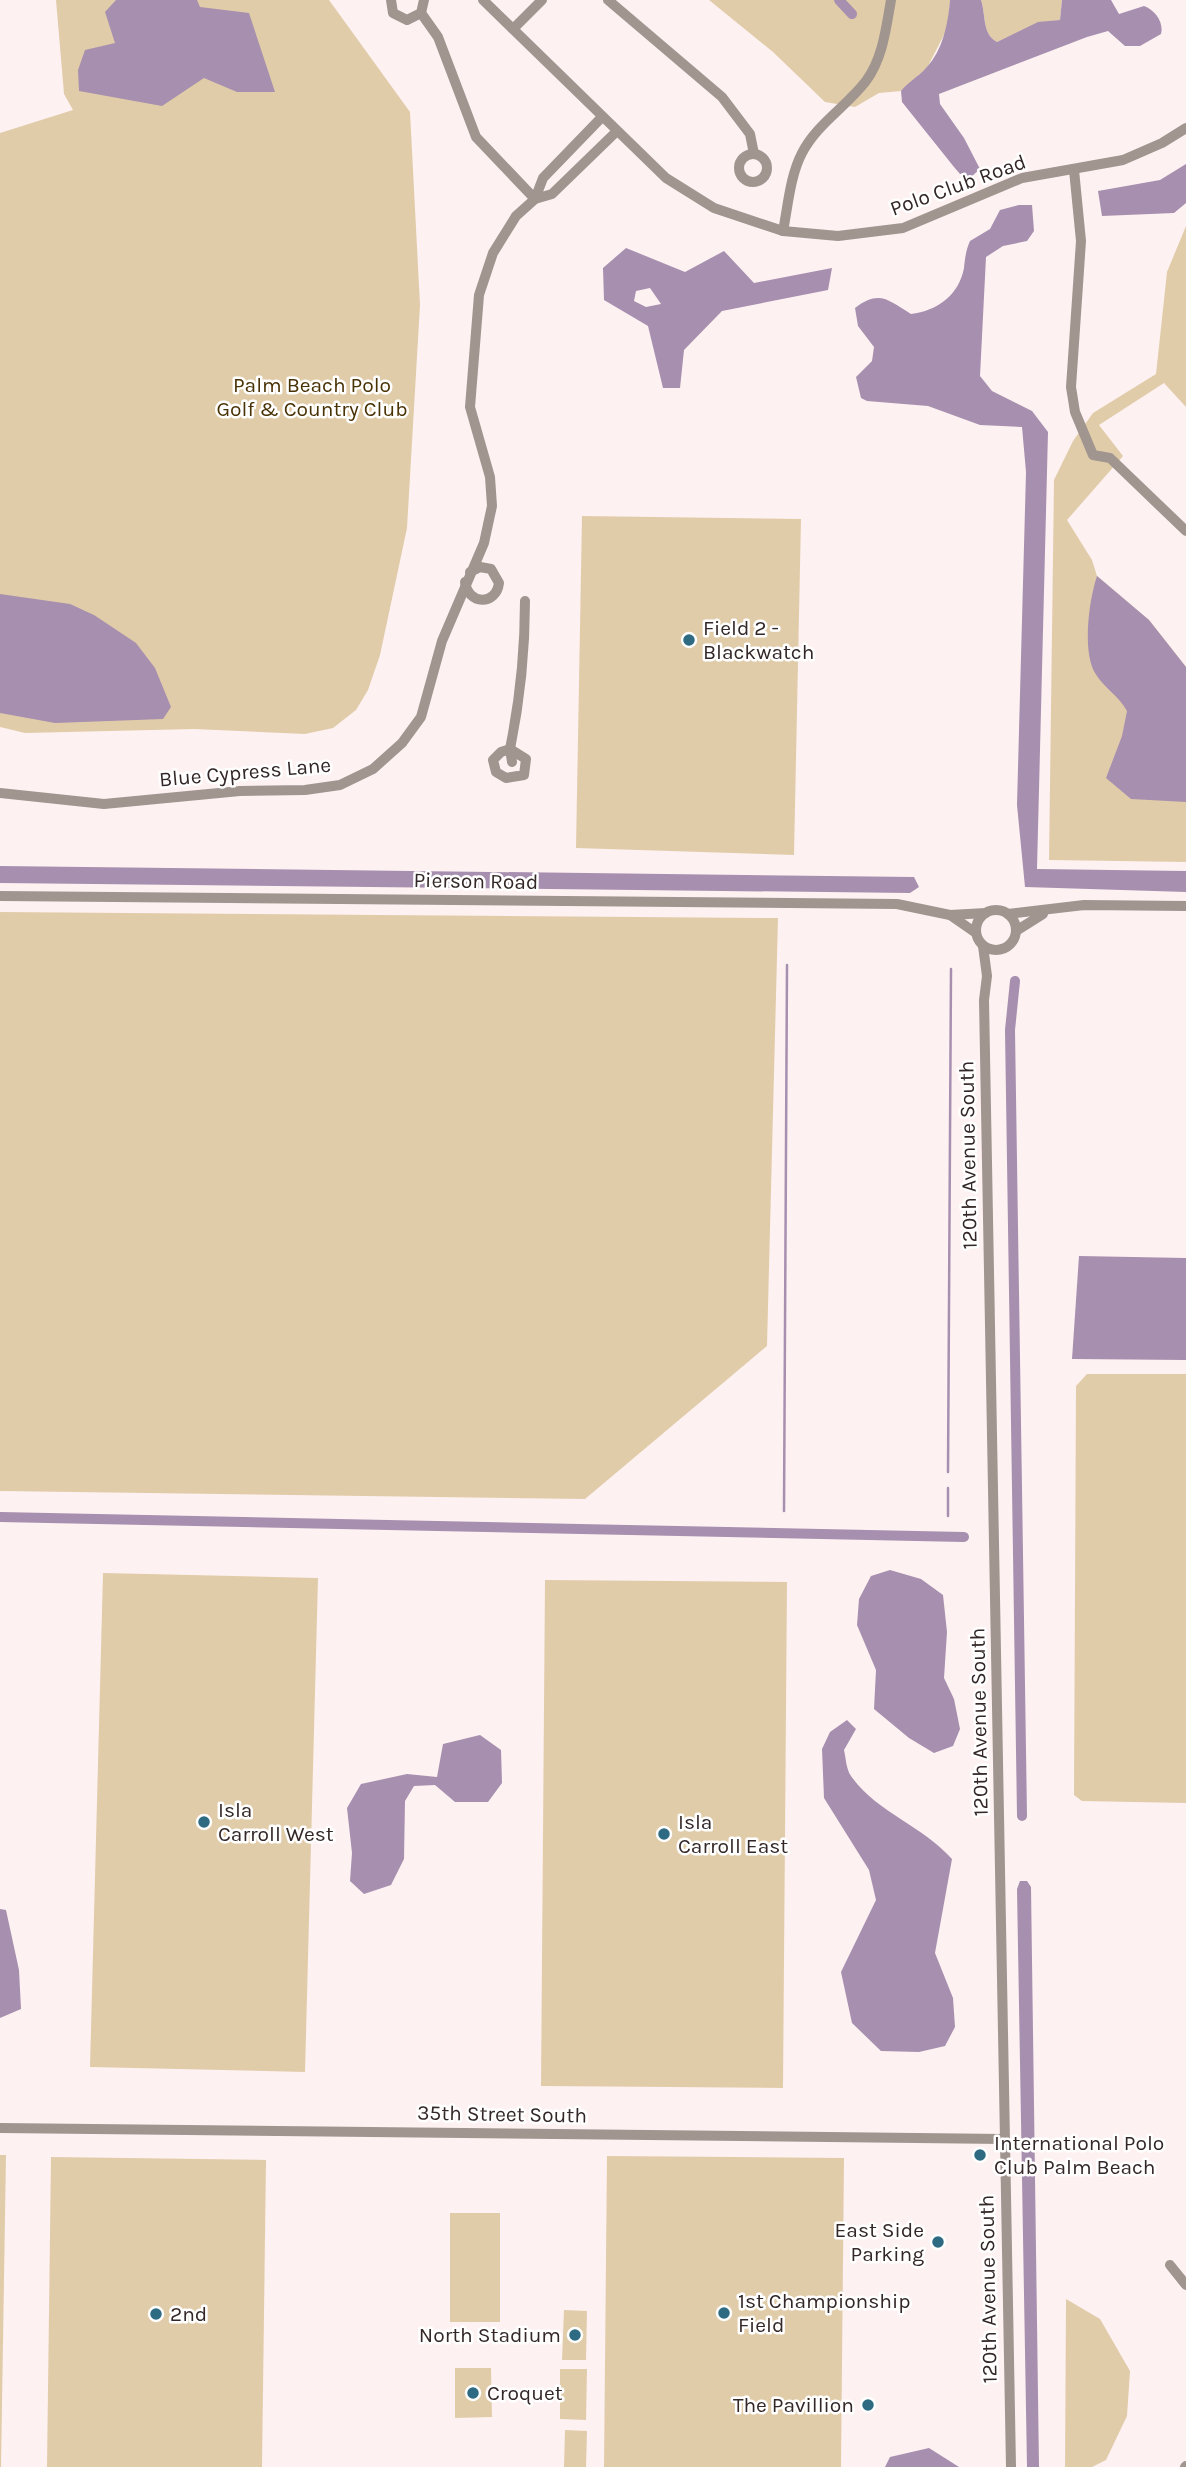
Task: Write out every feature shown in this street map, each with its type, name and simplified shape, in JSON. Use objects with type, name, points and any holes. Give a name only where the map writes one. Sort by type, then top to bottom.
[{"type":"street","points":[[391,0],[393,13],[402,19],[413,19],[421,13],[424,0]]},
{"type":"street","name":"Polo Club Road","points":[[483,0],[652,166],[689,194],[740,219],[782,231],[838,236],[885,232],[930,219],[1006,184],[1123,160],[1162,144],[1186,128]]},
{"type":"street","points":[[513,29],[542,0]]},
{"type":"street","points":[[608,0],[722,97],[750,134],[754,154]]},
{"type":"street","points":[[782,231],[800,156],[817,132],[857,92],[874,68],[882,47],[891,0]]},
{"type":"street","points":[[421,13],[438,37],[464,114],[476,137],[535,199]]},
{"type":"street","name":"Blue Cypress Lane","points":[[535,199],[543,178],[602,117]]},
{"type":"street","name":"Blue Cypress Lane","points":[[0,793],[104,804],[340,785],[383,760],[402,743],[421,717],[442,641],[484,543],[492,506],[490,477],[470,407],[479,295],[494,253],[516,216],[535,199],[552,194],[617,131]]},
{"type":"street","points":[[1074,170],[1081,242],[1071,379],[1075,412],[1093,455],[1110,458],[1186,531]]},
{"type":"street","points":[[512,762],[510,749],[525,646],[525,601]]},
{"type":"street","name":"Pierson Road","points":[[0,896],[897,904],[950,915],[986,913]]},
{"type":"street","points":[[1008,914],[1016,931],[1013,941],[1000,950],[984,946],[976,933],[980,918],[986,913],[999,910],[1008,914],[1049,912],[1084,905],[1186,905]]},
{"type":"street","points":[[1016,931],[1049,912]]},
{"type":"street","name":"Pierson Road","points":[[950,915],[976,933]]},
{"type":"street","name":"120th Avenue South","points":[[984,946],[987,976],[984,1000],[1011,2467]]},
{"type":"street","name":"120th Avenue South","points":[[987,976],[1000,950]]},
{"type":"street","name":"35th Street South","points":[[0,2128],[1004,2139]]},
{"type":"street","points":[[1170,2265],[1186,2284]]},
{"type":"green space","name":"Palm Beach Polo Golf & Country Club","points":[[56,0],[329,0],[410,112],[420,305],[407,528],[380,655],[368,690],[356,710],[333,728],[305,734],[194,729],[25,733],[0,727],[0,133],[73,110],[64,94]]},
{"type":"green space","points":[[709,0],[950,0],[948,27],[927,68],[901,91],[879,93],[855,107],[825,102],[773,52]]},
{"type":"green space","points":[[981,0],[1062,0],[1060,20],[1038,23],[997,42],[992,39],[987,29]]},
{"type":"green space","points":[[1186,226],[1186,407],[1164,383],[1099,425],[1123,456],[1067,520],[1092,560],[1097,576],[1149,620],[1186,667],[1186,862],[1049,860],[1054,480],[1073,441],[1093,413],[1156,374],[1167,272]]},
{"type":"green space","name":"Field 2 - Blackwatch","points":[[582,516],[801,519],[794,855],[576,848]]},
{"type":"green space","points":[[0,912],[778,918],[767,1346],[585,1499],[0,1491]]},
{"type":"green space","points":[[1087,1374],[1186,1374],[1186,1803],[1082,1801],[1074,1795],[1076,1386]]},
{"type":"green space","name":"Isla Carroll West","points":[[103,1573],[318,1578],[305,2072],[90,2067]]},
{"type":"green space","name":"Isla Carroll East","points":[[545,1580],[787,1582],[783,2088],[541,2086]]},
{"type":"green space","points":[[0,2155],[6,2155],[1,2467],[0,2467]]},
{"type":"green space","name":"1st Championship Field","points":[[607,2156],[844,2158],[841,2467],[604,2467]]},
{"type":"green space","name":"2nd","points":[[51,2157],[266,2160],[262,2467],[47,2467]]},
{"type":"green space","points":[[450,2213],[500,2213],[500,2322],[450,2322]]},
{"type":"green space","points":[[1066,2299],[1100,2319],[1130,2371],[1127,2416],[1106,2460],[1092,2467],[1065,2467]]},
{"type":"green space","name":"North Stadium","points":[[564,2310],[587,2311],[586,2360],[562,2360]]},
{"type":"green space","name":"Croquet","points":[[455,2368],[491,2368],[492,2417],[455,2418]]},
{"type":"green space","points":[[560,2369],[587,2369],[586,2420],[560,2419]]},
{"type":"green space","points":[[565,2430],[587,2431],[586,2467],[564,2467]]},
{"type":"shaded area","points":[[116,0],[197,0],[200,7],[249,13],[275,92],[237,92],[204,78],[162,106],[79,91],[78,70],[85,50],[115,43],[105,12]]},
{"type":"shaded area","points":[[950,0],[981,0],[987,29],[992,39],[997,42],[1038,22],[1060,20],[1062,0],[1111,0],[1119,14],[1144,6],[1158,17],[1161,34],[1140,46],[1125,46],[1108,31],[939,94],[940,104],[964,138],[980,169],[971,177],[960,174],[902,102],[901,91],[926,68],[941,45]]},
{"type":"shaded area","points":[[1186,164],[1186,203],[1174,213],[1102,216],[1098,191],[1160,180]]},
{"type":"shaded area","points":[[1032,205],[1034,231],[1027,241],[1003,246],[986,257],[980,376],[992,391],[1032,411],[1048,432],[1037,869],[1186,871],[1186,892],[1025,887],[1017,805],[1026,472],[1022,427],[980,425],[928,406],[867,401],[861,398],[856,377],[872,361],[874,347],[858,326],[855,308],[878,298],[890,301],[911,314],[938,305],[952,294],[961,278],[970,241],[990,229],[1000,210]]},
{"type":"shaded area","points":[[626,248],[685,272],[724,251],[754,283],[832,268],[828,290],[722,311],[684,350],[680,388],[663,388],[648,326],[604,300],[603,268]],"holes":[[[650,288],[661,304],[646,307],[634,301],[636,291]]]},
{"type":"shaded area","points":[[1097,576],[1149,620],[1186,667],[1186,802],[1131,799],[1106,778],[1122,736],[1127,711],[1098,678],[1091,664],[1088,625]]},
{"type":"shaded area","points":[[0,594],[70,604],[94,615],[136,643],[155,668],[171,707],[163,719],[55,723],[0,713]]},
{"type":"shaded area","points":[[0,866],[914,877],[919,887],[910,893],[0,883]]},
{"type":"shaded area","points":[[1079,1256],[1186,1258],[1186,1360],[1072,1359]]},
{"type":"shaded area","points":[[890,1570],[921,1579],[943,1595],[947,1632],[944,1678],[954,1699],[960,1729],[953,1746],[934,1753],[909,1738],[874,1709],[876,1670],[857,1625],[859,1599],[871,1576]]},
{"type":"shaded area","points":[[847,1720],[856,1729],[844,1750],[851,1776],[873,1800],[928,1837],[952,1859],[935,1953],[953,1998],[955,2027],[945,2046],[919,2052],[881,2051],[852,2023],[841,1972],[876,1900],[869,1870],[824,1798],[822,1749],[830,1732]]},
{"type":"shaded area","points":[[480,1735],[501,1750],[502,1783],[488,1802],[455,1802],[435,1785],[414,1786],[405,1801],[404,1859],[391,1885],[364,1894],[350,1881],[352,1853],[347,1808],[361,1784],[407,1774],[437,1777],[443,1744]]},
{"type":"shaded area","points":[[1020,1881],[1027,1881],[1031,1887],[1039,2467],[1027,2467],[1017,1889]]},
{"type":"shaded area","points":[[0,1909],[6,1910],[19,1970],[21,2009],[0,2018]]},
{"type":"shaded area","points":[[929,2448],[959,2467],[885,2467],[890,2457]]},
{"type":"waterway","points":[[839,0],[852,14]]},
{"type":"waterway","points":[[784,1511],[787,965]]},
{"type":"waterway","points":[[948,1472],[951,969]]},
{"type":"waterway","points":[[1015,981],[1010,1030],[1022,1816]]},
{"type":"waterway","points":[[948,1488],[948,1516]]},
{"type":"waterway","points":[[0,1517],[964,1537]]},
{"type":"place","name":"Field 2 - Blackwatch","points":[[689,640]]},
{"type":"place","name":"Isla Carroll West","points":[[204,1822]]},
{"type":"place","name":"Isla Carroll East","points":[[664,1834]]},
{"type":"place","name":"International Polo Club Palm Beach","points":[[980,2155]]},
{"type":"place","name":"East Side Parking","points":[[938,2242]]},
{"type":"place","name":"1st Championship Field","points":[[724,2313]]},
{"type":"place","name":"2nd","points":[[156,2314]]},
{"type":"place","name":"North Stadium","points":[[575,2335]]},
{"type":"place","name":"Croquet","points":[[473,2393]]},
{"type":"place","name":"The Pavillion","points":[[868,2405]]}]
